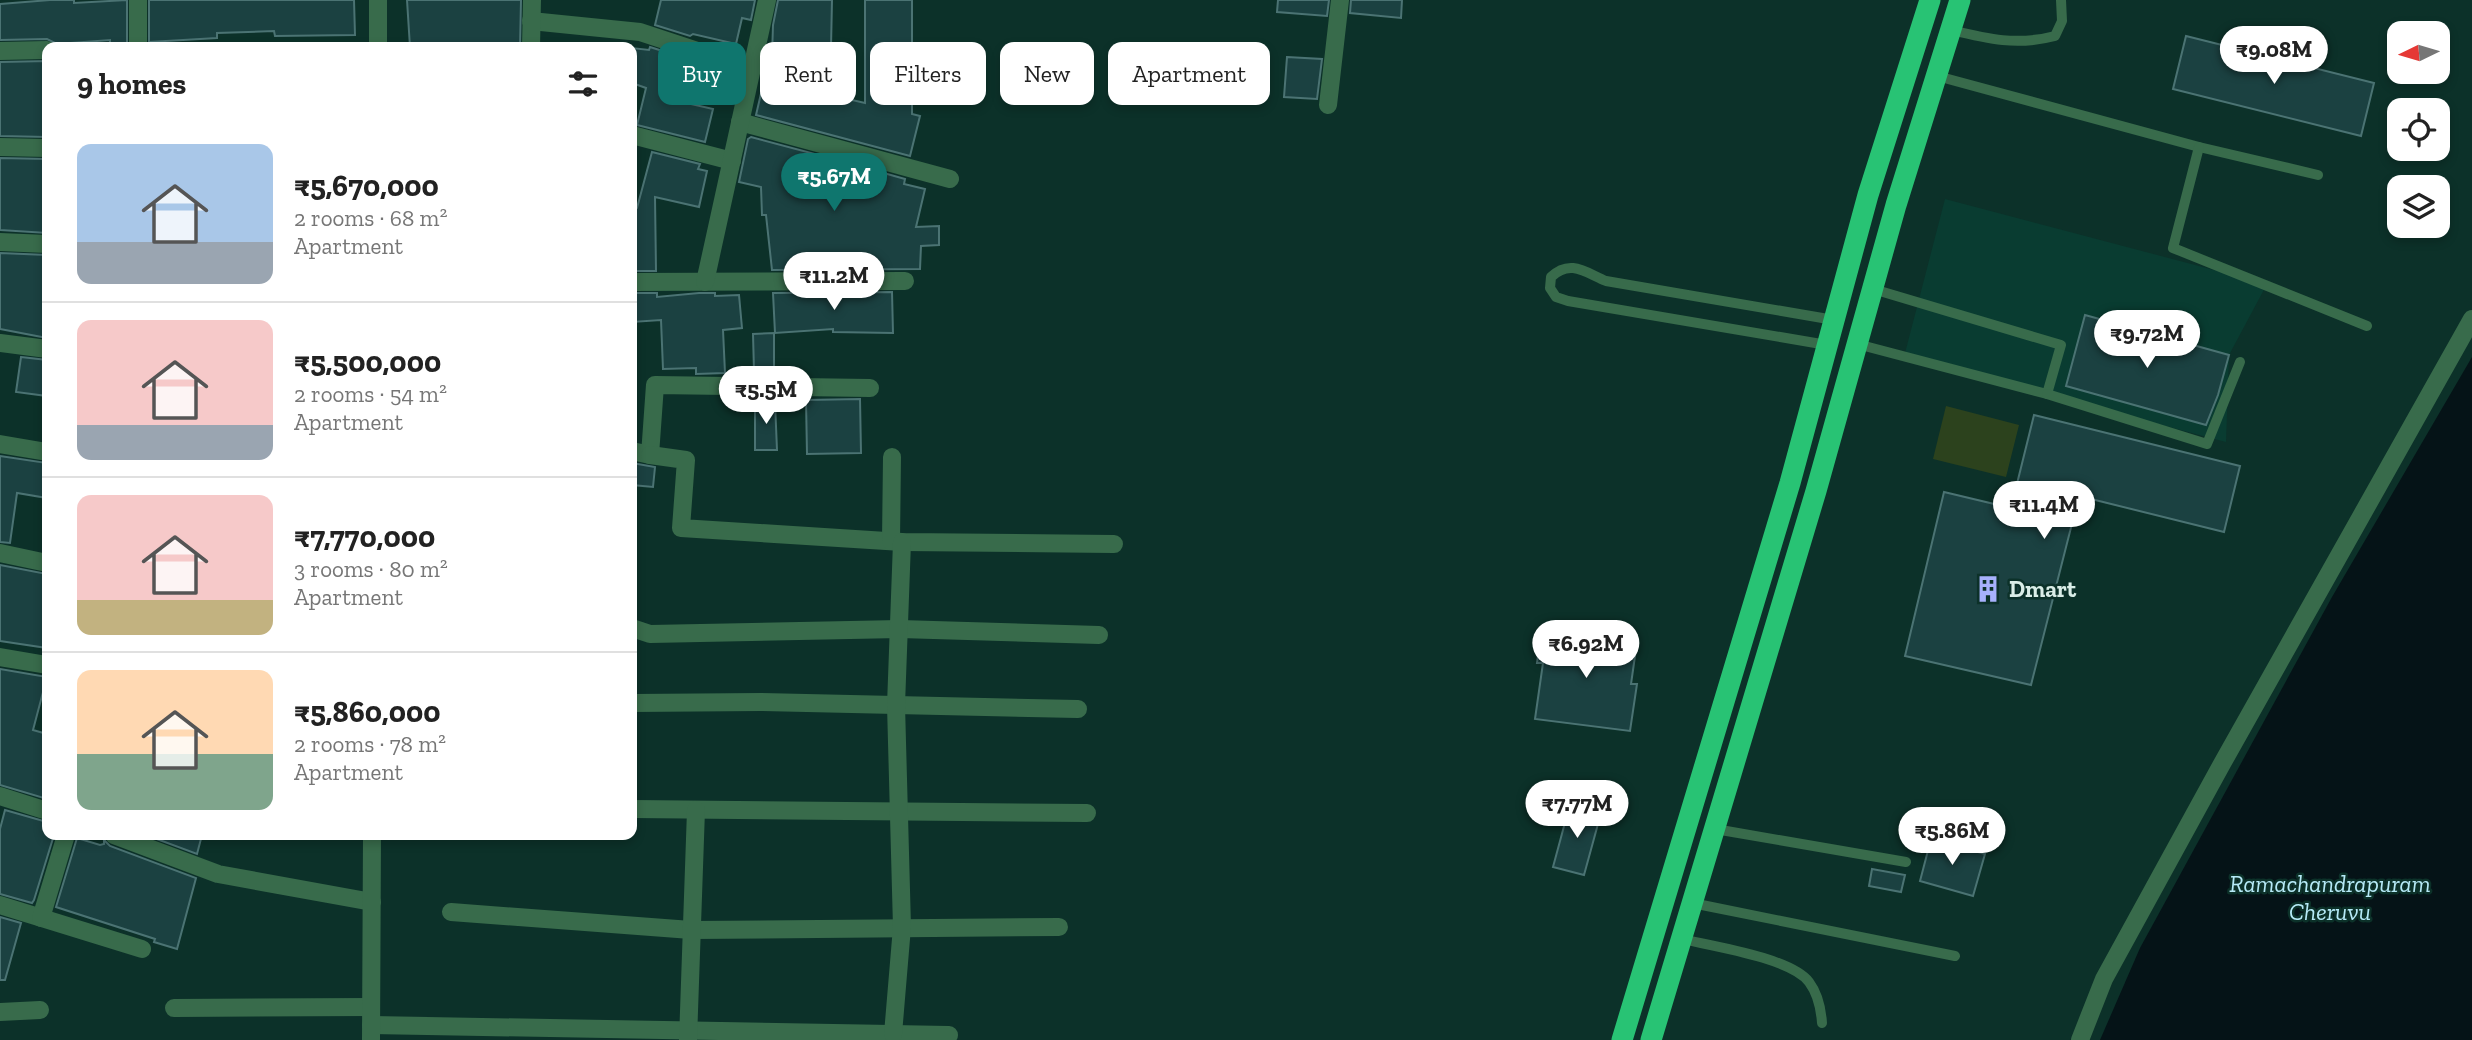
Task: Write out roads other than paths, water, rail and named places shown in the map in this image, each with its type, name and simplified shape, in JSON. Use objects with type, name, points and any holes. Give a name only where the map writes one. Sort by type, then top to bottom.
[{"type":"highway","points":[[1622,1040],[1790,483],[1868,195],[1930,0]]},
{"type":"highway","points":[[1651,1040],[1960,0]]},
{"type":"street","points":[[138,0],[138,42]]},
{"type":"street","points":[[377,42],[378,0]]},
{"type":"street","points":[[531,42],[532,0]]},
{"type":"street","points":[[705,282],[767,0]]},
{"type":"street","points":[[1328,104],[1340,0]]},
{"type":"street","points":[[531,21],[640,32],[752,69]]},
{"type":"street","points":[[0,51],[42,50]]},
{"type":"street","points":[[740,122],[950,179]]},
{"type":"street","points":[[637,136],[732,162]]},
{"type":"street","points":[[0,147],[42,148]]},
{"type":"street","points":[[0,242],[42,244]]},
{"type":"street","points":[[637,282],[905,281]]},
{"type":"street","points":[[2080,1040],[2104,979],[2472,319]]},
{"type":"street","points":[[0,343],[42,348]]},
{"type":"street","points":[[870,388],[655,385],[641,453],[686,460],[681,528],[896,541],[1114,544]]},
{"type":"street","points":[[0,444],[42,451]]},
{"type":"street","points":[[892,457],[900,629],[896,705],[902,927],[893,1034]]},
{"type":"street","points":[[0,553],[42,563]]},
{"type":"street","points":[[637,630],[650,634],[900,629],[1099,635]]},
{"type":"street","points":[[0,657],[42,663]]},
{"type":"street","points":[[637,702],[1078,709]]},
{"type":"street","points":[[0,796],[42,809]]},
{"type":"street","points":[[637,809],[1087,813]]},
{"type":"street","points":[[688,1035],[696,810]]},
{"type":"street","points":[[41,918],[64,840]]},
{"type":"street","points":[[127,840],[218,874],[372,902]]},
{"type":"street","points":[[371,1024],[372,840]]},
{"type":"street","points":[[0,905],[142,949]]},
{"type":"street","points":[[451,912],[691,930],[1059,927]]},
{"type":"street","points":[[174,1008],[371,1024],[688,1035],[948,1035]]},
{"type":"street","points":[[0,1012],[40,1010]]},
{"type":"lane","points":[[1951,30],[1993,40],[2033,42],[2055,36],[2062,21],[2061,0]]},
{"type":"lane","points":[[1937,76],[2199,147],[2318,175]]},
{"type":"lane","points":[[2199,147],[2172,248],[2367,326]]},
{"type":"lane","points":[[1827,345],[1568,300],[1556,297],[1550,288],[1551,277],[1558,270],[1580,268],[1606,281],[1834,320]]},
{"type":"lane","points":[[1873,289],[2061,345],[2048,394]]},
{"type":"lane","points":[[1857,344],[2048,394],[2207,444],[2240,362]]},
{"type":"lane","points":[[1715,829],[1906,862]]},
{"type":"lane","points":[[1692,903],[1955,956]]},
{"type":"lane","points":[[1682,939],[1753,955],[1789,967],[1808,981],[1821,1005],[1822,1023]]},
{"type":"water","name":"Ramachandrapuram Cheruvu","points":[[2472,357],[2472,1040],[2100,1040],[2140,948],[2332,597]]},
{"type":"place","name":"Dmart","points":[[1988,589]]}]
